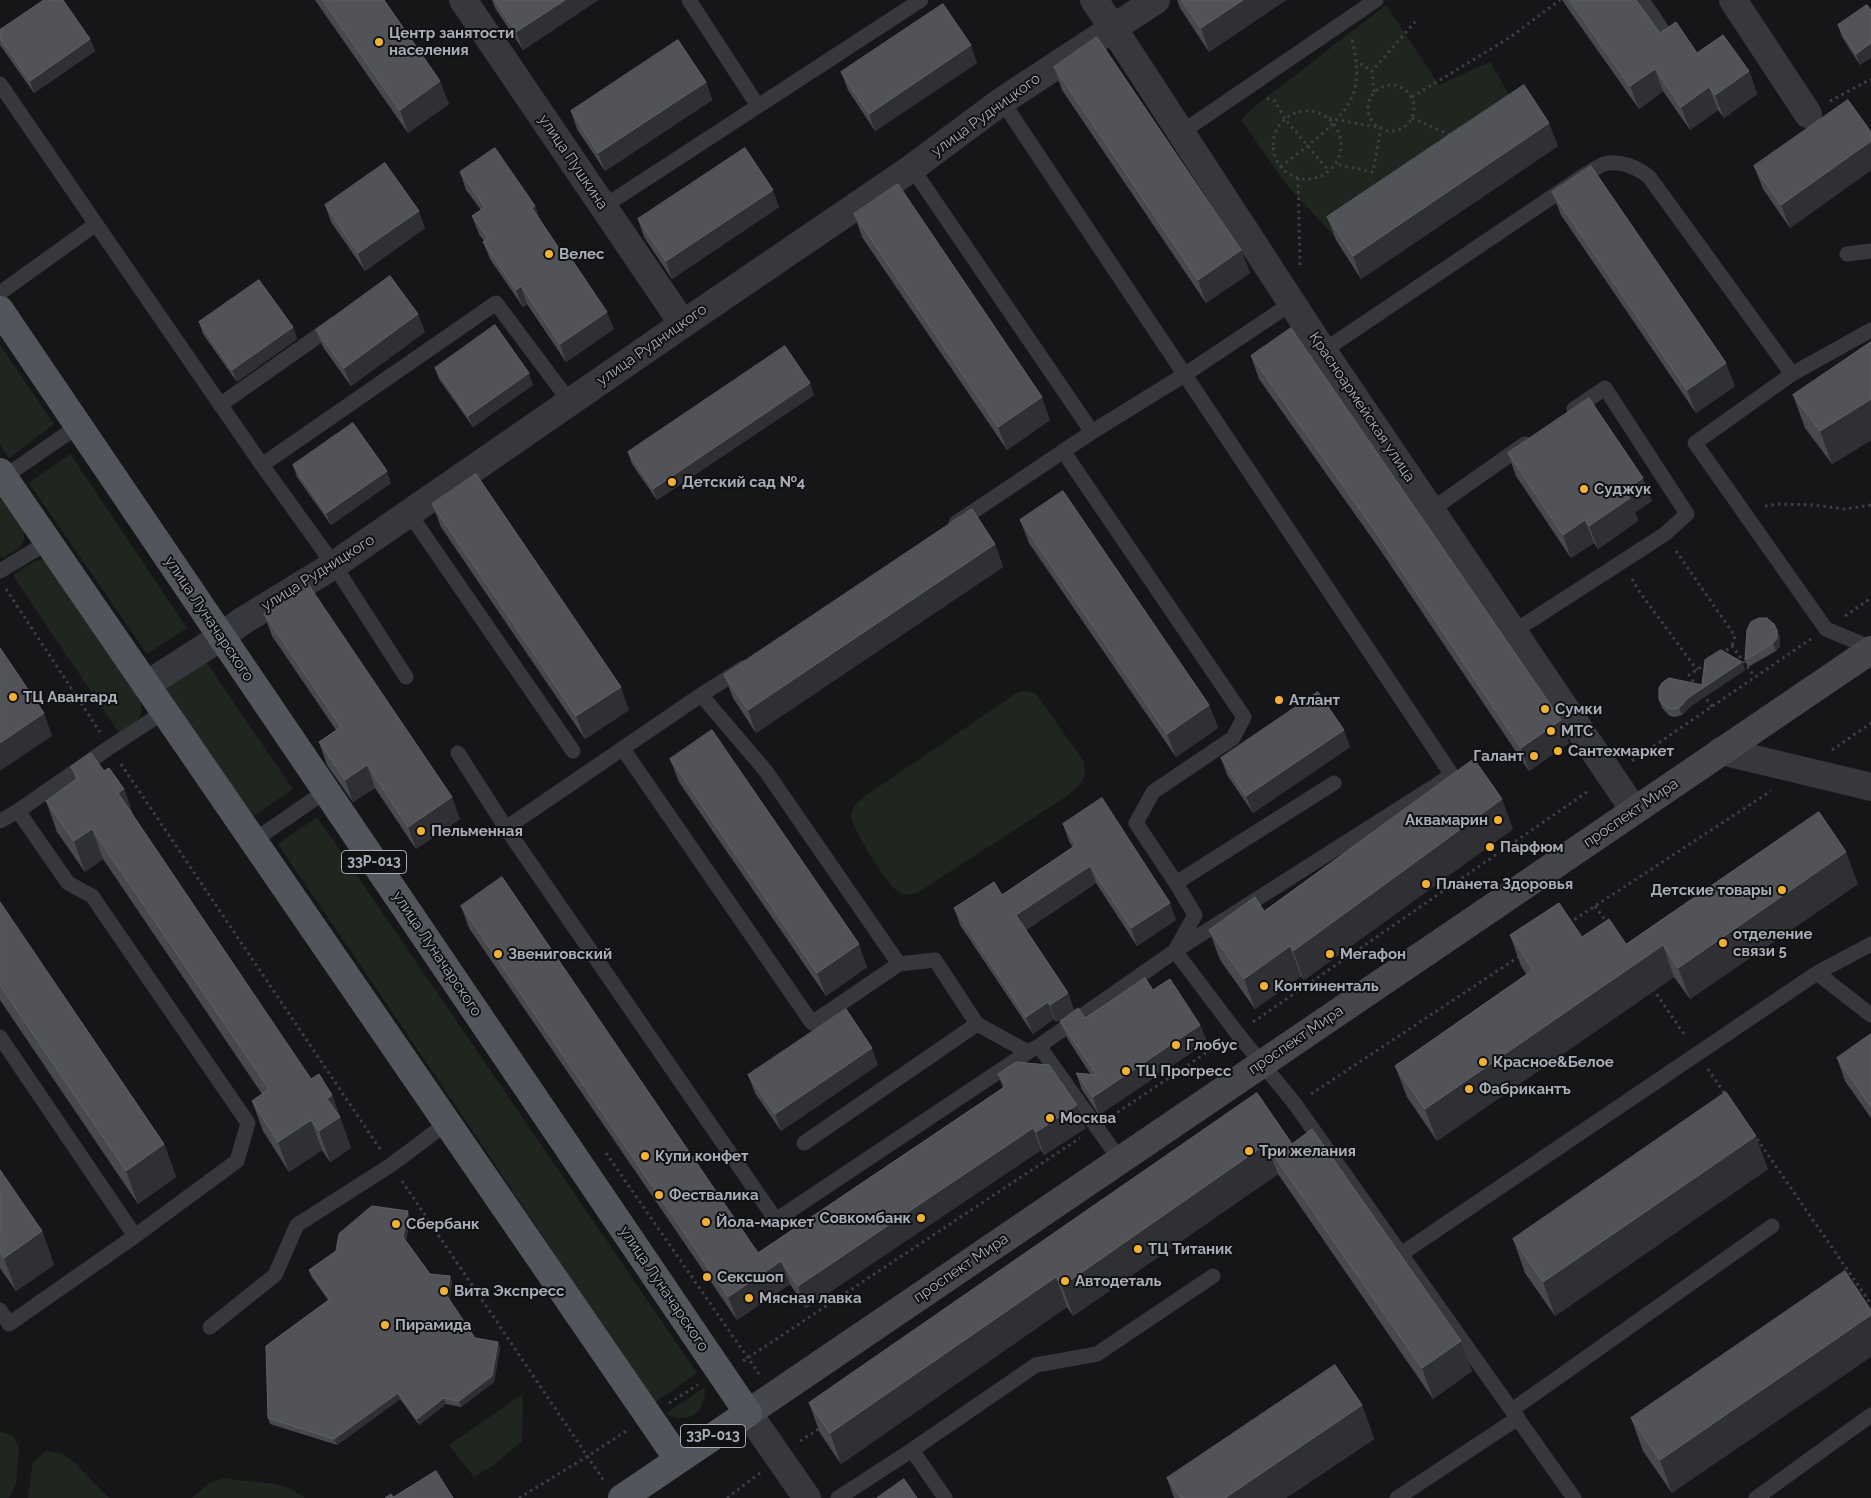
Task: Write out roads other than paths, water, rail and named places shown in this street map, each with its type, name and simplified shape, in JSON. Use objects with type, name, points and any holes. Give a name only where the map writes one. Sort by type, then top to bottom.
[{"type":"main road","name":"улица Луначарского","points":[[0,310],[748,1413]]},
{"type":"main road","name":"33Р-013","points":[[2,475],[678,1459]]},
{"type":"main road","name":"проспект Мира","points":[[613,1490],[678,1459],[748,1413],[1871,649]]},
{"type":"street","name":"улица Пушкина","points":[[463,0],[683,324]]},
{"type":"street","name":"Красноармейская улица","points":[[1094,0],[1182,132],[1323,351],[1634,810]]},
{"type":"street","name":"улица Рудницкого","points":[[146,685],[241,622],[334,565],[912,168],[1002,101],[1156,0]]},
{"type":"street","points":[[1732,0],[1808,114]]},
{"type":"street","points":[[1721,752],[1871,787]]},
{"type":"street","name":"улица Луначарского","points":[[748,1413],[807,1498]]},
{"type":"lane","points":[[689,0],[758,106]]},
{"type":"lane","points":[[603,207],[921,0]]},
{"type":"lane","points":[[1182,132],[1376,0]]},
{"type":"lane","points":[[1642,0],[1667,38]]},
{"type":"lane","points":[[0,84],[220,405],[334,565],[406,677]]},
{"type":"lane","points":[[458,753],[506,828],[776,1220],[1034,1049],[1175,951],[1452,775],[1002,101]]},
{"type":"lane","points":[[1323,351],[1586,174],[1604,164],[1617,164],[1631,166],[1642,171],[1650,178],[1792,374]]},
{"type":"lane","points":[[912,168],[1092,432]]},
{"type":"lane","points":[[0,293],[96,224]]},
{"type":"lane","points":[[1847,254],[1871,251]]},
{"type":"lane","points":[[262,465],[496,303],[570,402]]},
{"type":"lane","points":[[948,529],[1063,451],[1184,375],[1292,303]]},
{"type":"lane","points":[[220,405],[345,316]]},
{"type":"lane","points":[[1871,330],[1792,374],[1696,442],[1826,629],[1871,649]]},
{"type":"lane","points":[[1513,632],[1665,534],[1687,514],[1605,388],[1566,415]]},
{"type":"lane","points":[[2,475],[78,426]]},
{"type":"lane","points":[[1431,510],[1534,438]]},
{"type":"lane","points":[[1063,451],[1244,717],[1233,738],[1153,792],[1136,823],[1195,914],[1175,951]]},
{"type":"lane","points":[[409,513],[573,751]]},
{"type":"lane","points":[[0,571],[48,542]]},
{"type":"lane","points":[[506,828],[751,662]]},
{"type":"lane","points":[[702,695],[765,770],[899,964]]},
{"type":"lane","points":[[0,821],[18,811],[164,712]]},
{"type":"lane","points":[[623,749],[812,1023],[899,964],[935,960],[977,1024],[1034,1049],[1120,1160]]},
{"type":"lane","points":[[1176,884],[1334,783]]},
{"type":"lane","points":[[253,841],[326,791]]},
{"type":"lane","points":[[0,1310],[9,1324],[238,1161],[248,1123],[92,896],[68,883],[18,811]]},
{"type":"lane","points":[[1401,1254],[1817,973],[1871,944]]},
{"type":"lane","points":[[1175,951],[1236,1033],[1296,1104],[1574,1498]]},
{"type":"lane","points":[[1817,973],[1871,1015]]},
{"type":"lane","points":[[804,1143],[977,1024]]},
{"type":"lane","points":[[0,1037],[135,1236]]},
{"type":"lane","points":[[210,1327],[275,1275],[297,1226],[391,1165],[447,1123]]},
{"type":"lane","points":[[1397,1498],[1772,1226]]},
{"type":"lane","points":[[838,1498],[1036,1365],[1097,1354],[1213,1276]]},
{"type":"lane","points":[[1756,1498],[1871,1415]]},
{"type":"lane","points":[[912,1450],[945,1498]]},
{"type":"place","name":"Центр занятости населения","points":[[379,42]]},
{"type":"place","name":"Велес","points":[[549,254]]},
{"type":"place","name":"Детский сад №4","points":[[672,482]]},
{"type":"place","name":"Суджук","points":[[1584,489]]},
{"type":"place","name":"ТЦ Авангард","points":[[13,697]]},
{"type":"place","name":"Атлант","points":[[1279,700]]},
{"type":"place","name":"Сумки","points":[[1545,709]]},
{"type":"place","name":"МТС","points":[[1551,731]]},
{"type":"place","name":"Сантехмаркет","points":[[1558,751]]},
{"type":"place","name":"Галант","points":[[1534,756]]},
{"type":"place","name":"Аквамарин","points":[[1498,820]]},
{"type":"place","name":"Пельменная","points":[[421,831]]},
{"type":"place","name":"Парфюм","points":[[1490,847]]},
{"type":"place","name":"Планета Здоровья","points":[[1426,884]]},
{"type":"place","name":"Детские товары","points":[[1782,890]]},
{"type":"place","name":"отделение связи 5","points":[[1723,943]]},
{"type":"place","name":"Звениговский","points":[[498,954]]},
{"type":"place","name":"Мегафон","points":[[1330,954]]},
{"type":"place","name":"Континенталь","points":[[1264,986]]},
{"type":"place","name":"Глобус","points":[[1176,1045]]},
{"type":"place","name":"Красное&Белое","points":[[1483,1062]]},
{"type":"place","name":"ТЦ Прогресс","points":[[1126,1071]]},
{"type":"place","name":"Фабрикантъ","points":[[1469,1089]]},
{"type":"place","name":"Москва","points":[[1050,1118]]},
{"type":"place","name":"Три желания","points":[[1249,1151]]},
{"type":"place","name":"Купи конфет","points":[[645,1156]]},
{"type":"place","name":"Фествалика","points":[[659,1195]]},
{"type":"place","name":"Совкомбанк","points":[[921,1218]]},
{"type":"place","name":"Йола-маркет","points":[[706,1222]]},
{"type":"place","name":"Сбербанк","points":[[396,1224]]},
{"type":"place","name":"ТЦ Титаник","points":[[1138,1249]]},
{"type":"place","name":"Сексшоп","points":[[707,1277]]},
{"type":"place","name":"Автодеталь","points":[[1065,1281]]},
{"type":"place","name":"Вита Экспресс","points":[[444,1291]]},
{"type":"place","name":"Мясная лавка","points":[[749,1298]]},
{"type":"place","name":"Пирамида","points":[[385,1325]]}]
